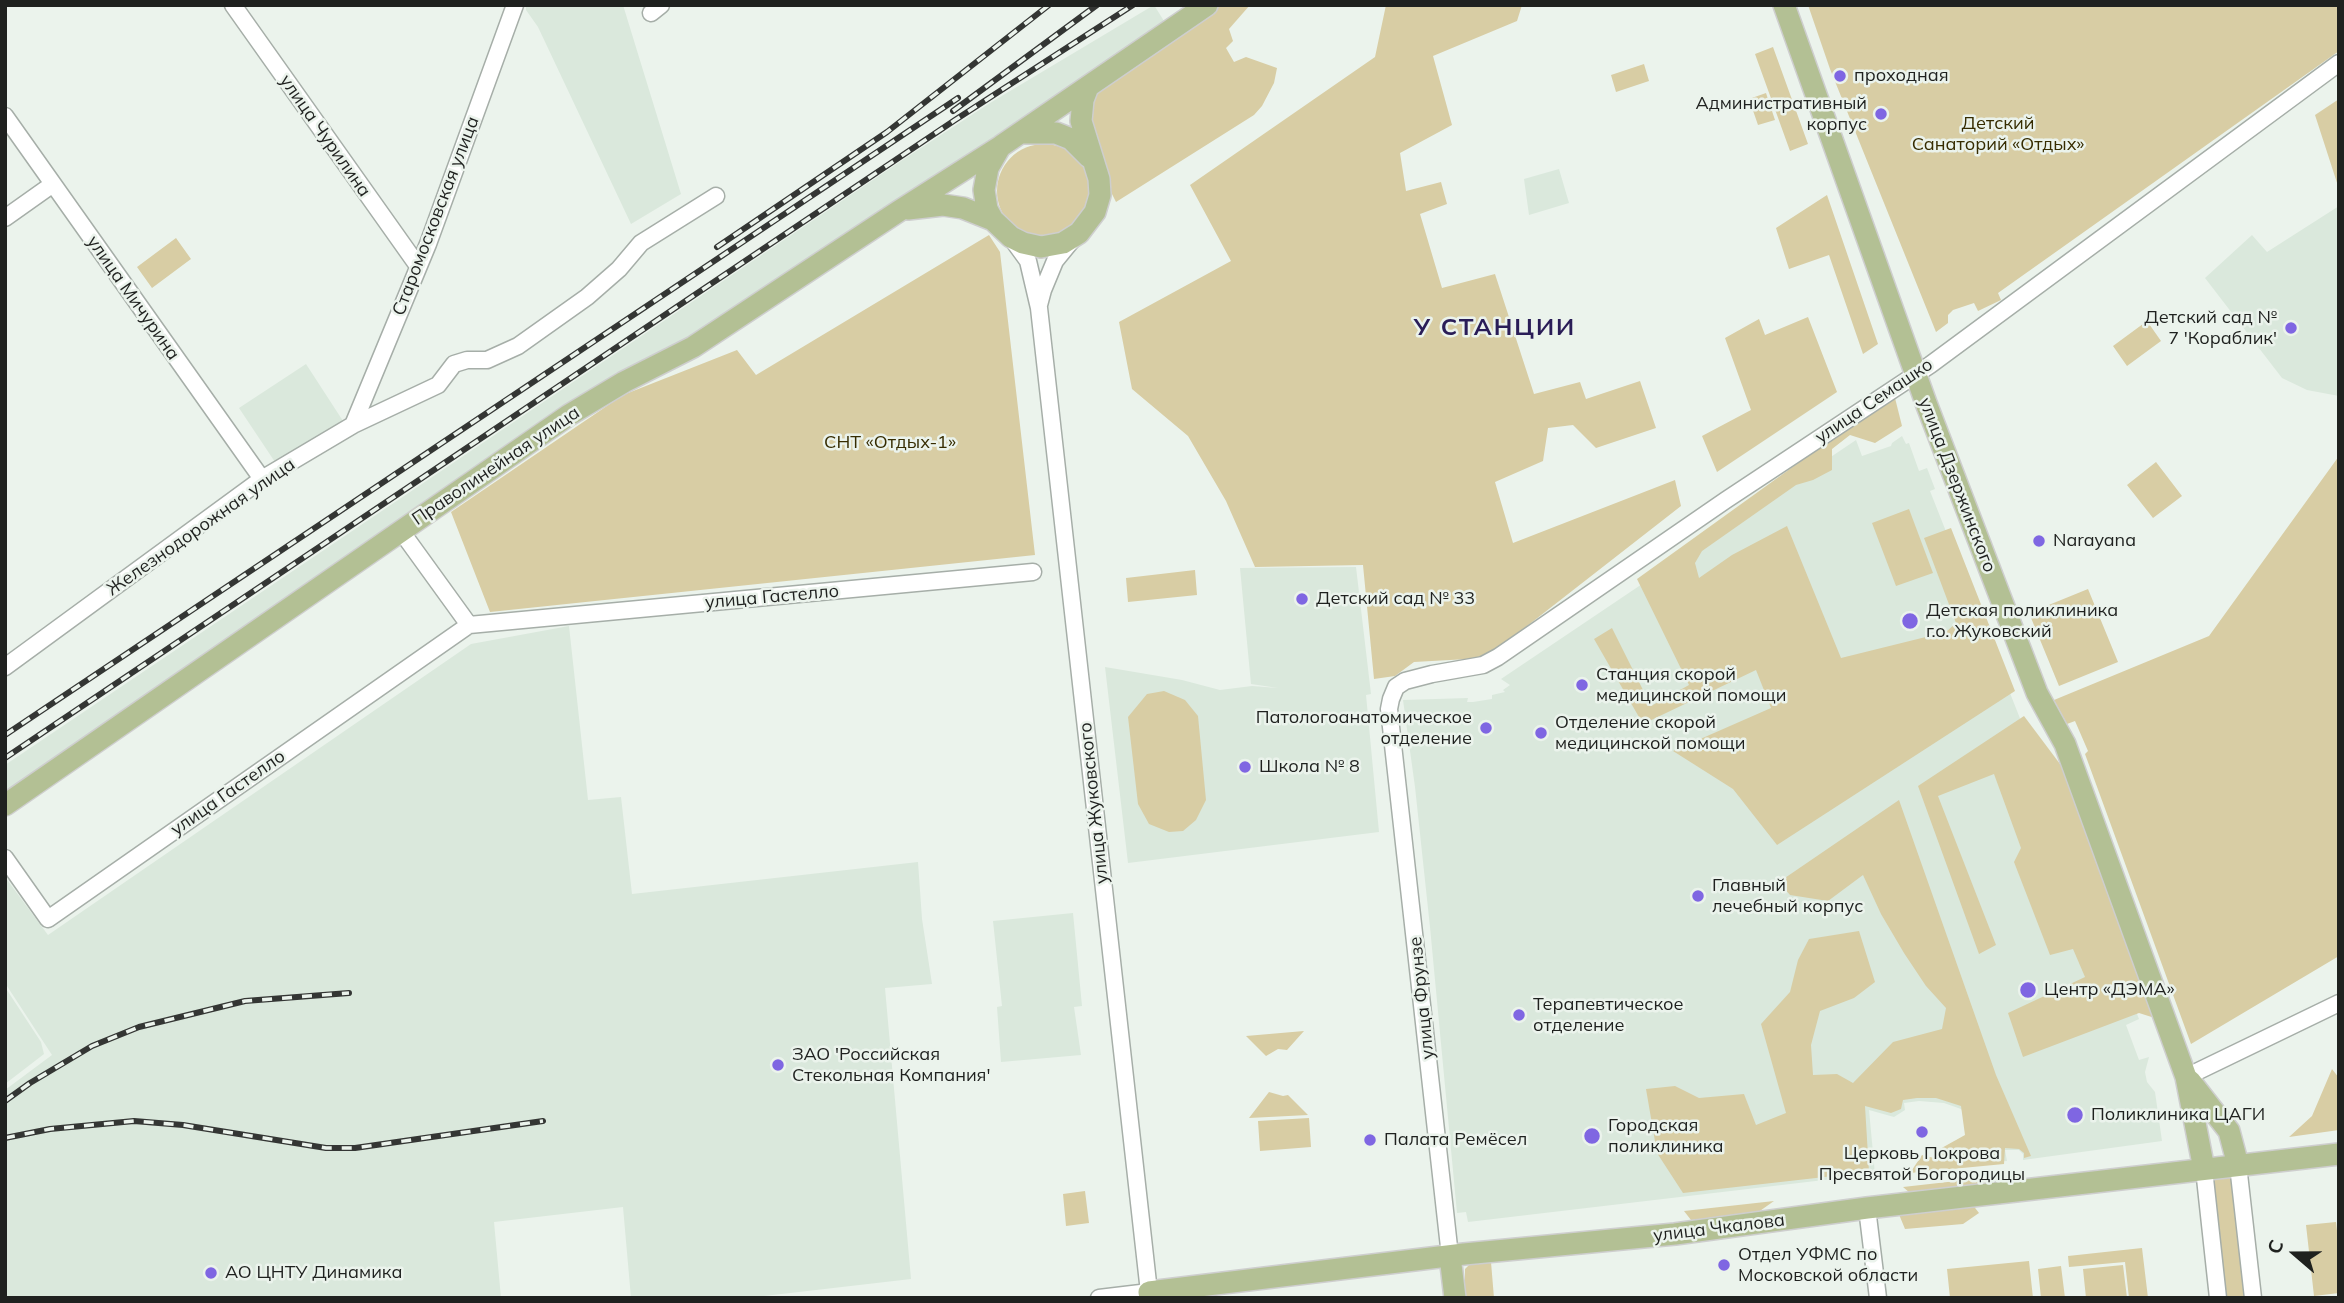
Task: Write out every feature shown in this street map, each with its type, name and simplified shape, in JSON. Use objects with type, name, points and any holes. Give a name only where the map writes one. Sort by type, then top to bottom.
[{"type":"main road","points":[[1088,87],[1083,100],[1081,121],[1099,179],[1100,195],[1095,212],[1079,233],[1063,243],[1041,247],[1023,243],[1011,237],[993,220],[987,209],[984,190],[988,168],[1001,146],[1207,5]]},
{"type":"main road","name":"улица Дзержинского","points":[[1784,5],[1915,374],[2036,693],[2066,744],[2186,1077],[2204,1169]]},
{"type":"main road","points":[[1020,133],[1056,133],[1071,139],[1083,148],[1094,164]]},
{"type":"main road","name":"Праволинейная улица","points":[[5,805],[569,415],[624,382],[693,347],[1001,146]]},
{"type":"main road","points":[[899,211],[920,206],[943,205],[963,208],[993,220]]},
{"type":"main road","name":"улица Дзержинского","points":[[2186,1077],[2229,1131],[2277,1161]]},
{"type":"main road","points":[[2199,1140],[2210,1129],[2218,1127],[2229,1131]]},
{"type":"main road","name":"улица Дзержинского","points":[[2229,1131],[2238,1165]]},
{"type":"main road","name":"улица Чкалова","points":[[1149,1295],[1450,1256],[1675,1234],[1867,1208],[2339,1154]]},
{"type":"main road","name":"улица Фрунзе","points":[[1450,1256],[1455,1298]]},
{"type":"street","name":"улица Чурилина","points":[[233,5],[418,266]]},
{"type":"street","name":"Старомосковская улица","points":[[353,425],[433,231],[516,5]]},
{"type":"street","name":"улица Семашко","points":[[1391,699],[1396,687],[1405,681],[1475,667],[1498,657],[1915,374],[2339,63]]},
{"type":"street","name":"улица Мичурина","points":[[5,116],[262,479]]},
{"type":"street","points":[[5,218],[54,184]]},
{"type":"street","name":"Железнодорожная улица","points":[[5,667],[262,479],[353,425],[438,385],[454,365],[467,360],[487,360],[518,346],[587,297],[619,269],[641,243],[716,196]]},
{"type":"street","points":[[1039,308],[1055,261],[1079,233]]},
{"type":"street","name":"улица Жуковского","points":[[1011,237],[1028,261],[1039,308],[1149,1295]]},
{"type":"street","points":[[401,531],[469,625]]},
{"type":"street","name":"улица Гастелло","points":[[5,858],[48,919],[469,625],[1033,572]]},
{"type":"street","name":"улица Фрунзе","points":[[1391,699],[1389,709],[1450,1256]]},
{"type":"street","points":[[2186,1077],[2339,1003]]},
{"type":"street","points":[[2238,1165],[2253,1298]]},
{"type":"street","points":[[2204,1169],[2218,1298]]},
{"type":"street","points":[[1867,1208],[1878,1298]]},
{"type":"street","name":"улица Чкалова","points":[[1099,1298],[1149,1295]]},
{"type":"shaded area","points":[[526,5],[623,5],[681,194],[631,224],[538,27],[526,10]]},
{"type":"shaded area","points":[[1154,5],[1164,21],[1081,78],[667,357],[616,373],[5,793],[5,765],[904,159],[990,103]]},
{"type":"shaded area","points":[[1559,169],[1569,203],[1529,215],[1524,179]]},
{"type":"shaded area","name":"Детский сад № 7 'Кораблик'","points":[[2339,206],[2339,396],[2307,390],[2282,378],[2205,278],[2252,235],[2267,252]]},
{"type":"shaded area","points":[[306,364],[343,421],[277,465],[239,408]]},
{"type":"shaded area","points":[[1902,436],[1906,444],[1909,443],[1919,471],[1927,468],[1935,489],[1930,491],[2139,1019],[2126,1025],[2139,1060],[2149,1057],[2145,1072],[2147,1082],[2155,1092],[2162,1141],[2023,1160],[2023,1154],[2019,1150],[2005,1150],[2007,1161],[1975,1163],[1970,1118],[1961,1109],[1944,1103],[1919,1101],[1904,1103],[1905,1110],[1894,1117],[1869,1110],[1875,1174],[1468,1222],[1466,1212],[1457,1213],[1430,927],[1403,700],[1468,698],[1467,702],[1473,702],[1492,699],[1492,695],[1505,692],[1503,690],[1510,685],[1501,679],[1856,440],[1862,456],[1891,446]]},
{"type":"shaded area","name":"Школа № 8","points":[[1356,567],[1371,694],[1366,695],[1379,832],[1128,863],[1105,667],[1182,680],[1220,690],[1252,686],[1278,688],[1251,684],[1240,568]]},
{"type":"shaded area","points":[[569,626],[588,800],[621,797],[632,894],[918,862],[922,919],[932,984],[885,988],[911,1279],[747,1298],[631,1298],[623,1207],[494,1222],[501,1298],[5,1298],[5,1090],[52,1055],[5,983],[5,877],[48,935],[471,644]]},
{"type":"shaded area","points":[[1073,913],[1082,1006],[1074,1007],[1081,1055],[1001,1062],[997,1007],[1002,1006],[993,921]]},
{"type":"shaded area","points":[[5,987],[41,1042],[44,1054],[5,1084]]},
{"type":"green space","points":[[1212,5],[1250,5],[1229,29],[1233,41],[1226,48],[1234,62],[1246,57],[1277,68],[1274,83],[1254,115],[1116,202],[1107,184],[1092,130],[1091,89]]},
{"type":"green space","points":[[1386,5],[1522,5],[1517,21],[1433,56],[1452,125],[1400,153],[1406,191],[1441,182],[1447,204],[1420,214],[1442,288],[1495,274],[1534,394],[1580,382],[1586,399],[1640,381],[1656,428],[1596,448],[1573,425],[1548,428],[1543,461],[1495,482],[1513,543],[1675,480],[1681,506],[1486,658],[1414,662],[1395,676],[1374,679],[1363,565],[1255,567],[1226,501],[1188,436],[1132,389],[1119,322],[1231,261],[1190,185],[1375,57]]},
{"type":"green space","name":"Детский Санаторий «Отдых»","points":[[1808,5],[2339,5],[2339,51],[1998,293],[2001,300],[1978,311],[1974,303],[1953,310],[1948,315],[1948,323],[1936,332],[1830,69]]},
{"type":"green space","points":[[1773,47],[1808,144],[1790,151],[1755,54]]},
{"type":"green space","points":[[1644,64],[1649,81],[1616,92],[1611,75]]},
{"type":"green space","points":[[1766,93],[1775,120],[1758,125],[1749,99]]},
{"type":"green space","points":[[2339,99],[2339,189],[2315,115]]},
{"type":"green space","points":[[1044,144],[1062,148],[1077,158],[1087,173],[1091,191],[1087,209],[1077,224],[1062,234],[1044,238],[1026,234],[1011,224],[1001,209],[997,191],[1001,173],[1011,158],[1026,148]]},
{"type":"green space","points":[[1827,195],[1878,344],[1863,354],[1829,255],[1789,269],[1776,228]]},
{"type":"green space","name":"СНТ «Отдых-1»","points":[[989,235],[1000,252],[1035,555],[490,612],[451,512],[623,395],[737,350],[756,375]]},
{"type":"green space","points":[[176,238],[191,259],[152,288],[137,267]]},
{"type":"green space","points":[[1808,317],[1837,392],[1717,472],[1702,436],[1751,410],[1725,338],[1759,319],[1765,335]]},
{"type":"green space","points":[[2147,321],[2161,341],[2127,366],[2113,346]]},
{"type":"green space","points":[[1894,394],[1902,426],[1875,443],[1850,435],[1832,449],[1832,470],[1796,485],[1702,551],[1695,563],[1699,578],[1732,555],[1787,526],[1841,658],[1946,632],[1956,623],[1924,538],[1951,528],[2015,691],[1777,845],[1733,789],[1673,751],[1771,708],[1756,670],[1643,724],[1594,639],[1612,628],[1651,706],[1689,685],[1637,579]]},
{"type":"green space","points":[[2339,456],[2339,956],[2191,1044],[2085,754],[2088,751],[2075,721],[2067,724],[2054,700],[2209,636]]},
{"type":"green space","points":[[2156,462],[2182,496],[2153,518],[2127,485]]},
{"type":"green space","points":[[1909,509],[1933,573],[1896,586],[1872,523]]},
{"type":"green space","points":[[1195,570],[1197,595],[1128,602],[1126,578]]},
{"type":"green space","points":[[2088,589],[2118,662],[2059,686],[2029,613]]},
{"type":"green space","points":[[1164,691],[1185,700],[1198,716],[1206,800],[1196,820],[1183,831],[1169,832],[1149,824],[1138,804],[1128,717],[1147,694]]},
{"type":"green space","points":[[2024,716],[2069,776],[2161,1020],[2139,1013],[2023,1057],[2008,1013],[2085,977],[2073,949],[2050,955],[2014,862],[2021,848],[1994,774],[1938,796],[1996,945],[1979,954],[1918,786]]},
{"type":"green space","points":[[1899,800],[1996,1075],[2031,1156],[2024,1158],[2024,1153],[2019,1149],[2005,1148],[2004,1164],[1910,1173],[1922,1155],[1934,1158],[1938,1150],[1965,1135],[1961,1106],[1936,1098],[1917,1098],[1903,1100],[1901,1109],[1891,1113],[1865,1106],[1869,1172],[1683,1193],[1657,1153],[1646,1089],[1675,1086],[1699,1098],[1744,1094],[1756,1125],[1786,1113],[1761,1024],[1790,992],[1798,960],[1809,939],[1859,931],[1875,982],[1854,998],[1820,1011],[1811,1045],[1813,1075],[1837,1074],[1853,1083],[1893,1042],[1942,1029],[1946,1008],[1926,986],[1904,953],[1881,914],[1863,875],[1828,901],[1790,895],[1779,882]]},
{"type":"green space","points":[[1304,1031],[1287,1050],[1278,1049],[1266,1056],[1246,1036]]},
{"type":"green space","points":[[2332,1069],[2339,1078],[2339,1130],[2289,1137],[2312,1116]]},
{"type":"green space","points":[[1269,1092],[1288,1095],[1308,1115],[1249,1118]]},
{"type":"green space","points":[[1309,1118],[1311,1147],[1260,1151],[1258,1121]]},
{"type":"green space","points":[[1992,1177],[1986,1184],[1910,1193],[1903,1187]]},
{"type":"green space","points":[[2233,1177],[2246,1298],[2223,1298],[2210,1179]]},
{"type":"green space","points":[[1085,1191],[1089,1223],[1066,1226],[1063,1194]]},
{"type":"green space","points":[[1774,1201],[1757,1213],[1691,1220],[1684,1211]]},
{"type":"green space","points":[[1972,1204],[1979,1213],[1963,1224],[1905,1229],[1898,1212]]},
{"type":"green space","points":[[2336,1222],[2339,1293],[2314,1296],[2306,1225]]},
{"type":"green space","points":[[2142,1248],[2148,1298],[2129,1298],[2125,1262],[2069,1267],[2068,1256]]},
{"type":"green space","points":[[2029,1261],[2033,1298],[1950,1298],[1947,1269]]},
{"type":"green space","points":[[1491,1262],[1494,1298],[1465,1298],[1465,1269],[1470,1264]]},
{"type":"green space","points":[[2123,1265],[2127,1298],[2086,1298],[2083,1269]]},
{"type":"green space","points":[[2061,1266],[2065,1298],[2041,1298],[2038,1269]]},
{"type":"railway","points":[[717,247],[887,132],[1049,5]]},
{"type":"railway","points":[[953,111],[1097,5]]},
{"type":"railway","points":[[5,758],[955,120],[1133,5]]},
{"type":"railway","points":[[5,735],[958,98]]},
{"type":"railway","points":[[5,1101],[92,1046],[139,1027],[245,1001],[349,993]]},
{"type":"railway","points":[[5,1138],[50,1129],[134,1121],[183,1125],[326,1148],[355,1148],[543,1121]]},
{"type":"place","name":"проходная","points":[[1840,76]]},
{"type":"place","name":"Административный корпус","points":[[1881,114]]},
{"type":"place","name":"Детский сад № 7 'Кораблик'","points":[[2291,328]]},
{"type":"place","name":"Narayana","points":[[2039,541]]},
{"type":"place","name":"Детский сад № 33","points":[[1302,599]]},
{"type":"place","name":"Детская поликлиника г.о. Жуковский","points":[[1910,621]]},
{"type":"place","name":"Станция скорой медицинской помощи","points":[[1582,685]]},
{"type":"place","name":"Патологоанатомическое отделение","points":[[1486,728]]},
{"type":"place","name":"Отделение скорой медицинской помощи","points":[[1541,733]]},
{"type":"place","name":"Школа № 8","points":[[1245,767]]},
{"type":"place","name":"Главный лечебный корпус","points":[[1698,896]]},
{"type":"place","name":"Центр «ДЭМА»","points":[[2028,990]]},
{"type":"place","name":"Терапевтическое отделение","points":[[1519,1015]]},
{"type":"place","name":"ЗАО 'Российская Стекольная Компания'","points":[[778,1065]]},
{"type":"place","name":"Поликлиника ЦАГИ","points":[[2075,1115]]},
{"type":"place","name":"Церковь Покрова Пресвятой Богородицы","points":[[1922,1132]]},
{"type":"place","name":"Городская поликлиника","points":[[1592,1136]]},
{"type":"place","name":"Палата Ремёсел","points":[[1370,1140]]},
{"type":"place","name":"Отдел УФМС по Московской области","points":[[1724,1265]]},
{"type":"place","name":"АО ЦНТУ Динамика","points":[[211,1273]]},
{"type":"district","name":"У СТАНЦИИ","points":[[1495,328]]}]
